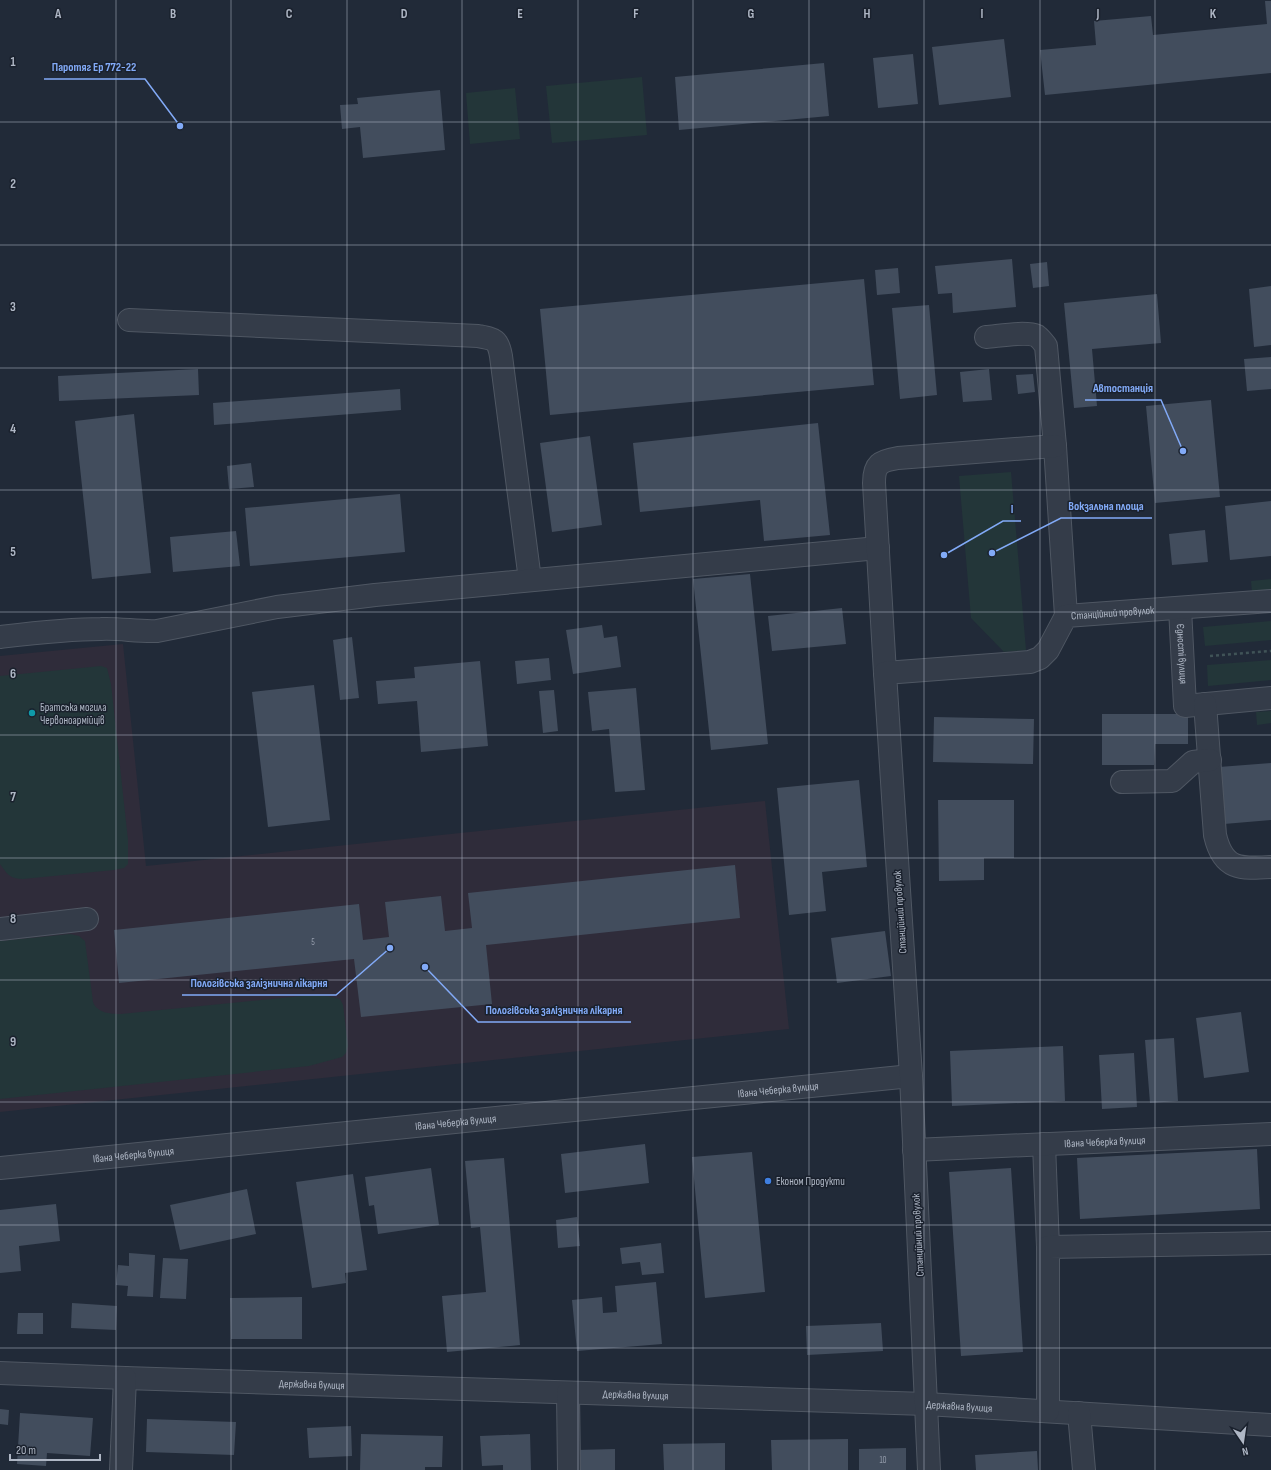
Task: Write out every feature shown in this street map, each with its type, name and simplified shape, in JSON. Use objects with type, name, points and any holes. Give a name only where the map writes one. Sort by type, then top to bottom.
[{"type":"street","points":[[129,320],[478,336],[490,338],[496,341],[501,356],[530,580]]},
{"type":"street","points":[[986,337],[1027,334],[1036,336],[1042,340],[1046,346],[1055,446],[1066,616]]},
{"type":"street","points":[[885,673],[874,473],[878,465],[886,460],[898,458],[1055,446]]},
{"type":"street","points":[[0,637],[74,629],[104,629],[139,632],[157,631],[277,607],[375,595],[878,548]]},
{"type":"street","name":"Єдності вулиця","points":[[1271,601],[1180,608],[1185,706],[1271,698]]},
{"type":"street","name":"Станційний провулок","points":[[930,1470],[911,1076],[885,673],[1030,662],[1040,658],[1048,650],[1066,616],[1180,608]]},
{"type":"street","points":[[1205,704],[1215,835],[1218,847],[1223,857],[1232,864],[1242,868],[1271,867]]},
{"type":"street","points":[[1122,782],[1172,781],[1193,762],[1210,760]]},
{"type":"street","points":[[0,929],[87,919]]},
{"type":"street","name":"Івана Чеберка вулиця","points":[[0,1168],[911,1076]]},
{"type":"street","name":"Івана Чеберка вулиця","points":[[914,1150],[1271,1134]]},
{"type":"street","points":[[1044,1144],[1048,1247],[1048,1411]]},
{"type":"street","points":[[1048,1247],[1271,1243]]},
{"type":"street","name":"Державна вулиця","points":[[0,1373],[926,1404],[1271,1425]]},
{"type":"street","points":[[121,1470],[125,1378]]},
{"type":"street","points":[[568,1392],[569,1470]]},
{"type":"street","points":[[1079,1413],[1084,1470]]},
{"type":"path","points":[[1183,658],[1271,651]]},
{"type":"shaded area","points":[[642,77],[647,135],[552,143],[546,86]]},
{"type":"shaded area","points":[[515,88],[520,139],[470,144],[466,93]]},
{"type":"shaded area","points":[[1011,472],[1026,650],[1004,652],[971,618],[959,476]]},
{"type":"shaded area","points":[[1271,579],[1271,591],[1252,593],[1251,581]]},
{"type":"shaded area","points":[[1271,621],[1271,640],[1205,646],[1203,627]]},
{"type":"shaded area","points":[[123,644],[146,866],[765,801],[789,1029],[0,1112],[0,656]]},
{"type":"shaded area","points":[[1271,660],[1271,680],[1208,686],[1207,665]]},
{"type":"shaded area","points":[[101,666],[107,668],[111,684],[128,840],[128,864],[124,868],[114,870],[23,879],[12,877],[0,864],[0,676]]},
{"type":"shaded area","points":[[1271,711],[1271,723],[1257,725],[1256,712]]},
{"type":"shaded area","points":[[70,934],[79,936],[85,941],[93,1002],[101,1011],[121,1014],[302,996],[316,995],[330,997],[340,999],[343,1005],[348,1046],[346,1053],[342,1057],[309,1066],[0,1099],[0,941]]},
{"type":"building","points":[[1265,1],[1271,1],[1271,73],[1045,95],[1040,50],[1096,45],[1094,21],[1151,16],[1153,35],[1267,24]]},
{"type":"building","points":[[1004,39],[1011,97],[939,105],[932,47]]},
{"type":"building","points":[[913,54],[918,104],[878,108],[873,58]]},
{"type":"building","points":[[824,63],[829,116],[679,130],[675,77]]},
{"type":"building","points":[[440,90],[445,150],[363,158],[360,127],[342,129],[340,105],[358,104],[357,98]]},
{"type":"building","points":[[1012,259],[1016,307],[953,313],[952,293],[938,294],[935,266]]},
{"type":"building","points":[[1047,262],[1049,286],[1033,288],[1030,264]]},
{"type":"building","points":[[898,268],[900,293],[877,295],[875,270]]},
{"type":"building","points":[[864,279],[874,385],[550,415],[540,309]]},
{"type":"building","points":[[1271,286],[1271,345],[1254,347],[1249,289]]},
{"type":"building","points":[[1157,294],[1161,343],[1092,349],[1097,406],[1074,408],[1064,303]]},
{"type":"building","points":[[929,305],[937,395],[900,399],[892,308]]},
{"type":"building","points":[[1271,357],[1271,389],[1247,391],[1244,359]]},
{"type":"building","points":[[198,369],[199,395],[59,401],[58,376]]},
{"type":"building","points":[[989,369],[992,400],[963,402],[960,372]]},
{"type":"building","points":[[1033,374],[1035,392],[1018,394],[1016,375]]},
{"type":"building","points":[[400,389],[401,410],[214,425],[213,403]]},
{"type":"building","points":[[1211,400],[1220,497],[1155,503],[1146,406]]},
{"type":"building","points":[[134,414],[151,573],[92,579],[75,421]]},
{"type":"building","points":[[818,423],[830,535],[764,541],[760,500],[640,512],[633,443]]},
{"type":"building","points":[[590,436],[602,525],[552,532],[540,443]]},
{"type":"building","points":[[251,463],[254,487],[229,489],[227,466]]},
{"type":"building","points":[[400,494],[405,552],[250,566],[245,508]]},
{"type":"building","points":[[1271,501],[1271,556],[1230,560],[1225,506]]},
{"type":"building","points":[[1205,530],[1208,562],[1172,565],[1169,534]]},
{"type":"building","points":[[236,531],[240,566],[173,572],[170,537]]},
{"type":"building","points":[[750,574],[768,744],[711,750],[693,579]]},
{"type":"building","points":[[842,608],[846,644],[772,651],[768,616]]},
{"type":"building","points":[[602,625],[604,638],[617,636],[621,667],[573,674],[566,630]]},
{"type":"building","points":[[352,637],[359,698],[340,700],[333,640]]},
{"type":"building","points":[[549,658],[551,680],[517,684],[515,661]]},
{"type":"building","points":[[480,661],[488,746],[421,752],[417,701],[378,704],[376,681],[415,678],[414,667]]},
{"type":"building","points":[[314,685],[330,820],[268,827],[252,692]]},
{"type":"building","points":[[636,688],[645,790],[615,792],[609,729],[592,731],[588,692]]},
{"type":"building","points":[[554,690],[558,731],[543,733],[539,691]]},
{"type":"building","points":[[1102,714],[1188,714],[1188,744],[1155,744],[1154,765],[1102,765]]},
{"type":"building","points":[[934,717],[1034,719],[1033,764],[933,762]]},
{"type":"building","points":[[1271,763],[1271,820],[1224,824],[1219,767]]},
{"type":"building","points":[[859,780],[867,867],[822,872],[826,911],[789,915],[777,788]]},
{"type":"building","points":[[938,800],[1014,800],[1014,858],[984,858],[984,880],[939,881]]},
{"type":"building","points":[[735,865],[740,918],[486,945],[492,1004],[361,1017],[354,959],[119,983],[114,930],[359,904],[363,940],[389,937],[385,902],[441,896],[445,931],[472,928],[468,893]]},
{"type":"building","points":[[885,931],[891,976],[837,983],[831,938]]},
{"type":"building","points":[[1241,1012],[1249,1072],[1204,1078],[1196,1018]]},
{"type":"building","points":[[1174,1038],[1178,1101],[1150,1103],[1145,1040]]},
{"type":"building","points":[[1063,1046],[1065,1101],[952,1106],[950,1051]]},
{"type":"building","points":[[1134,1053],[1137,1107],[1102,1109],[1099,1055]]},
{"type":"building","points":[[645,1144],[649,1183],[565,1193],[561,1154]]},
{"type":"building","points":[[1257,1149],[1260,1209],[1080,1219],[1077,1158]]},
{"type":"building","points":[[752,1152],[765,1292],[705,1298],[692,1157]]},
{"type":"building","points":[[504,1158],[520,1345],[447,1352],[442,1296],[486,1292],[480,1227],[471,1228],[465,1161]]},
{"type":"building","points":[[431,1168],[439,1225],[378,1234],[374,1205],[369,1206],[365,1177]]},
{"type":"building","points":[[1011,1168],[1023,1352],[961,1356],[949,1172]]},
{"type":"building","points":[[353,1174],[367,1270],[345,1273],[346,1283],[312,1288],[296,1182]]},
{"type":"building","points":[[247,1189],[256,1234],[180,1250],[170,1205]]},
{"type":"building","points":[[56,1204],[60,1241],[19,1246],[21,1271],[0,1273],[0,1210]]},
{"type":"building","points":[[577,1217],[580,1246],[558,1248],[556,1220]]},
{"type":"building","points":[[661,1243],[664,1273],[642,1275],[640,1262],[622,1264],[620,1248]]},
{"type":"building","points":[[129,1253],[155,1255],[153,1297],[127,1296],[128,1286],[116,1285],[118,1265],[129,1266]]},
{"type":"building","points":[[163,1258],[188,1259],[186,1299],[160,1298]]},
{"type":"building","points":[[656,1282],[662,1344],[577,1351],[572,1300],[602,1297],[603,1313],[617,1312],[615,1286]]},
{"type":"building","points":[[302,1297],[302,1339],[231,1339],[230,1298]]},
{"type":"building","points":[[72,1303],[117,1306],[116,1330],[71,1328]]},
{"type":"building","points":[[18,1313],[43,1313],[43,1334],[17,1334]]},
{"type":"building","points":[[881,1323],[883,1351],[807,1355],[806,1326]]},
{"type":"building","points":[[0,1409],[9,1410],[8,1425],[0,1424]]},
{"type":"building","points":[[20,1413],[93,1418],[90,1456],[47,1453],[46,1466],[17,1464]]},
{"type":"building","points":[[147,1419],[236,1422],[234,1455],[146,1452]]},
{"type":"building","points":[[351,1426],[352,1456],[309,1458],[307,1428]]},
{"type":"building","points":[[361,1434],[443,1436],[442,1467],[425,1467],[425,1470],[360,1470]]},
{"type":"building","points":[[530,1434],[531,1470],[503,1470],[503,1465],[482,1466],[480,1436]]},
{"type":"building","points":[[848,1439],[848,1470],[772,1470],[771,1440]]},
{"type":"building","points":[[725,1443],[725,1470],[664,1470],[663,1444]]},
{"type":"building","points":[[906,1448],[906,1470],[859,1470],[859,1449]]},
{"type":"building","points":[[615,1449],[615,1470],[577,1470],[577,1450]]},
{"type":"building","points":[[1037,1451],[1038,1470],[976,1470],[975,1455]]},
{"type":"place","name":"Паротяг Ер 772-22","points":[[180,126]]},
{"type":"place","name":"Автостанція","points":[[1183,451]]},
{"type":"place","name":"Вокзальна площа","points":[[992,553]]},
{"type":"place","name":"І","points":[[944,555]]},
{"type":"place","name":"Братська могила Червоноармійців","points":[[32,713]]},
{"type":"place","name":"Пологівська залізнична лікарня","points":[[390,948]]},
{"type":"place","name":"Пологiвська залiзнична лiкарня","points":[[425,967]]},
{"type":"place","name":"Економ Продукти","points":[[768,1181]]}]
